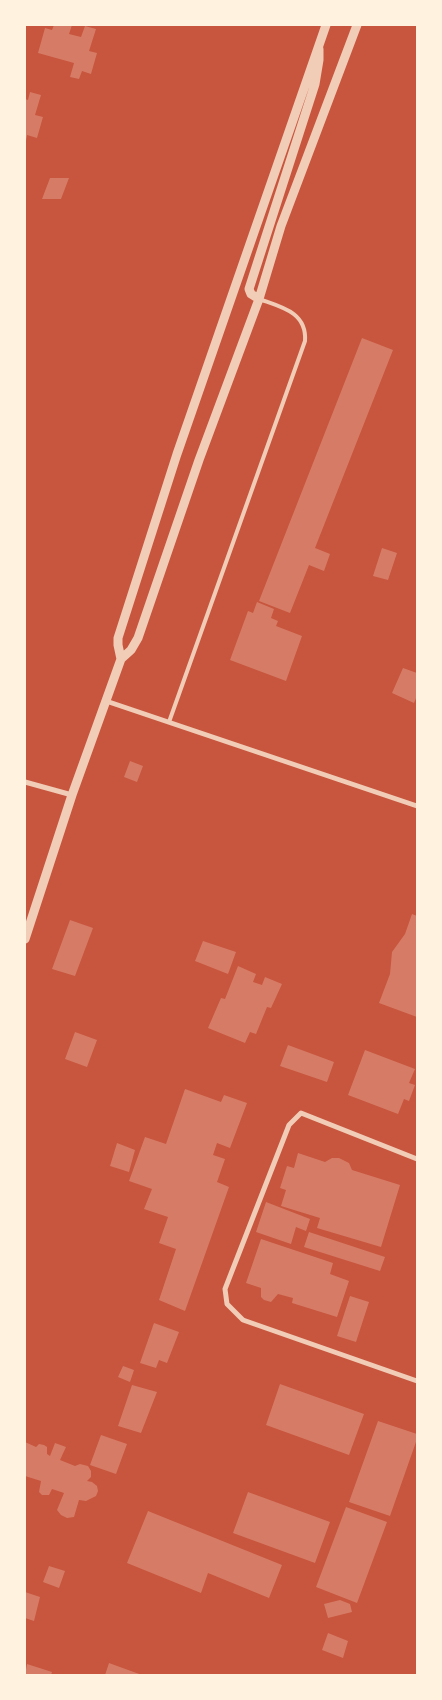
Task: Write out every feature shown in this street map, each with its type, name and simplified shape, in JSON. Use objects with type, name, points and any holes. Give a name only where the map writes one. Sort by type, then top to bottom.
[{"type":"street","points":[[25,939],[72,795],[120,659],[118,638],[174,463],[326,25]]},
{"type":"street","points":[[120,659],[131,650],[138,638],[199,460],[260,299],[281,226],[357,25]]},
{"type":"street","points":[[260,299],[251,294],[249,289],[315,84],[319,60],[319,44]]},
{"type":"street","points":[[106,701],[417,806]]},
{"type":"street","points":[[25,782],[72,795]]},
{"type":"street","points":[[417,1158],[301,1113],[289,1126],[225,1289],[226,1304],[243,1320],[417,1381]]},
{"type":"lane","points":[[169,722],[305,341],[304,325],[298,317],[285,309],[260,299]]},
{"type":"building","points":[[54,25],[72,25],[69,34],[81,37],[85,26],[96,29],[89,51],[97,53],[91,74],[82,71],[79,79],[70,77],[74,63],[38,53],[45,28],[52,30]]},
{"type":"building","points":[[30,92],[41,95],[35,115],[43,117],[37,138],[27,135],[26,141],[25,99],[28,100]]},
{"type":"building","points":[[50,178],[69,178],[61,199],[42,199]]},
{"type":"building","points":[[362,338],[393,350],[315,548],[330,554],[324,571],[309,565],[290,613],[259,601]]},
{"type":"building","points":[[382,548],[397,553],[388,580],[373,576]]},
{"type":"building","points":[[257,602],[274,609],[271,618],[278,621],[276,626],[302,636],[286,681],[230,660],[248,611],[253,613]]},
{"type":"building","points":[[403,668],[417,673],[417,696],[414,703],[392,693]]},
{"type":"building","points":[[130,761],[143,766],[137,782],[124,777]]},
{"type":"building","points":[[412,914],[417,916],[417,1017],[379,1003],[390,974],[392,952],[405,934]]},
{"type":"building","points":[[70,920],[93,928],[75,976],[52,969]]},
{"type":"building","points":[[203,941],[236,952],[228,974],[195,961]]},
{"type":"building","points":[[238,966],[256,974],[253,982],[262,985],[265,977],[282,984],[271,1008],[267,1007],[256,1034],[250,1032],[245,1043],[208,1028],[221,998],[225,999]]},
{"type":"building","points":[[75,1032],[97,1040],[87,1067],[65,1059]]},
{"type":"building","points":[[288,1045],[334,1062],[327,1082],[280,1066]]},
{"type":"building","points":[[365,1050],[415,1069],[409,1083],[415,1085],[409,1101],[404,1099],[398,1114],[348,1095]]},
{"type":"building","points":[[185,1089],[221,1102],[224,1095],[247,1103],[230,1148],[217,1143],[213,1155],[225,1159],[217,1182],[229,1187],[185,1311],[159,1300],[176,1249],[159,1243],[168,1217],[144,1209],[152,1189],[129,1181],[145,1137],[166,1144]]},
{"type":"building","points":[[117,1143],[135,1150],[129,1172],[110,1166]]},
{"type":"building","points":[[298,1153],[325,1162],[332,1158],[339,1158],[349,1163],[352,1170],[400,1185],[381,1247],[317,1228],[320,1218],[281,1206],[286,1190],[280,1188],[287,1166],[294,1168]]},
{"type":"building","points":[[266,1202],[310,1219],[306,1231],[296,1227],[291,1244],[256,1232]]},
{"type":"building","points":[[309,1232],[385,1257],[380,1271],[304,1247]]},
{"type":"building","points":[[261,1239],[333,1263],[330,1274],[349,1281],[337,1317],[292,1303],[293,1298],[278,1294],[271,1302],[264,1300],[261,1297],[261,1288],[246,1283]]},
{"type":"building","points":[[350,1296],[369,1302],[356,1342],[337,1336]]},
{"type":"building","points":[[154,1323],[179,1332],[167,1363],[159,1360],[156,1368],[140,1363]]},
{"type":"building","points":[[123,1366],[134,1370],[130,1382],[118,1377]]},
{"type":"building","points":[[280,1384],[364,1414],[349,1455],[266,1425]]},
{"type":"building","points":[[132,1385],[157,1392],[141,1433],[118,1426]]},
{"type":"building","points":[[378,1421],[417,1434],[417,1439],[390,1516],[349,1502]]},
{"type":"building","points":[[101,1435],[127,1444],[116,1474],[90,1465]]},
{"type":"building","points":[[25,1442],[36,1447],[39,1444],[44,1445],[47,1447],[47,1454],[50,1456],[55,1443],[66,1447],[60,1460],[75,1466],[80,1464],[88,1466],[91,1471],[91,1477],[87,1481],[97,1486],[98,1491],[96,1496],[86,1501],[79,1500],[74,1517],[67,1518],[57,1510],[64,1493],[52,1489],[49,1495],[42,1495],[39,1492],[41,1481],[25,1476]]},
{"type":"building","points":[[248,1492],[330,1522],[315,1563],[233,1533]]},
{"type":"building","points":[[346,1507],[387,1522],[357,1603],[316,1587]]},
{"type":"building","points":[[148,1511],[282,1565],[269,1598],[208,1573],[201,1593],[127,1563]]},
{"type":"building","points":[[49,1566],[65,1571],[59,1588],[43,1582]]},
{"type":"building","points":[[25,1592],[40,1597],[34,1621],[25,1618]]},
{"type":"building","points":[[340,1600],[350,1604],[352,1612],[328,1618],[324,1604]]},
{"type":"building","points":[[328,1633],[348,1641],[343,1658],[322,1650]]},
{"type":"building","points":[[109,1663],[142,1675],[105,1675]]},
{"type":"building","points":[[27,1664],[52,1672],[51,1675],[25,1675]]}]
